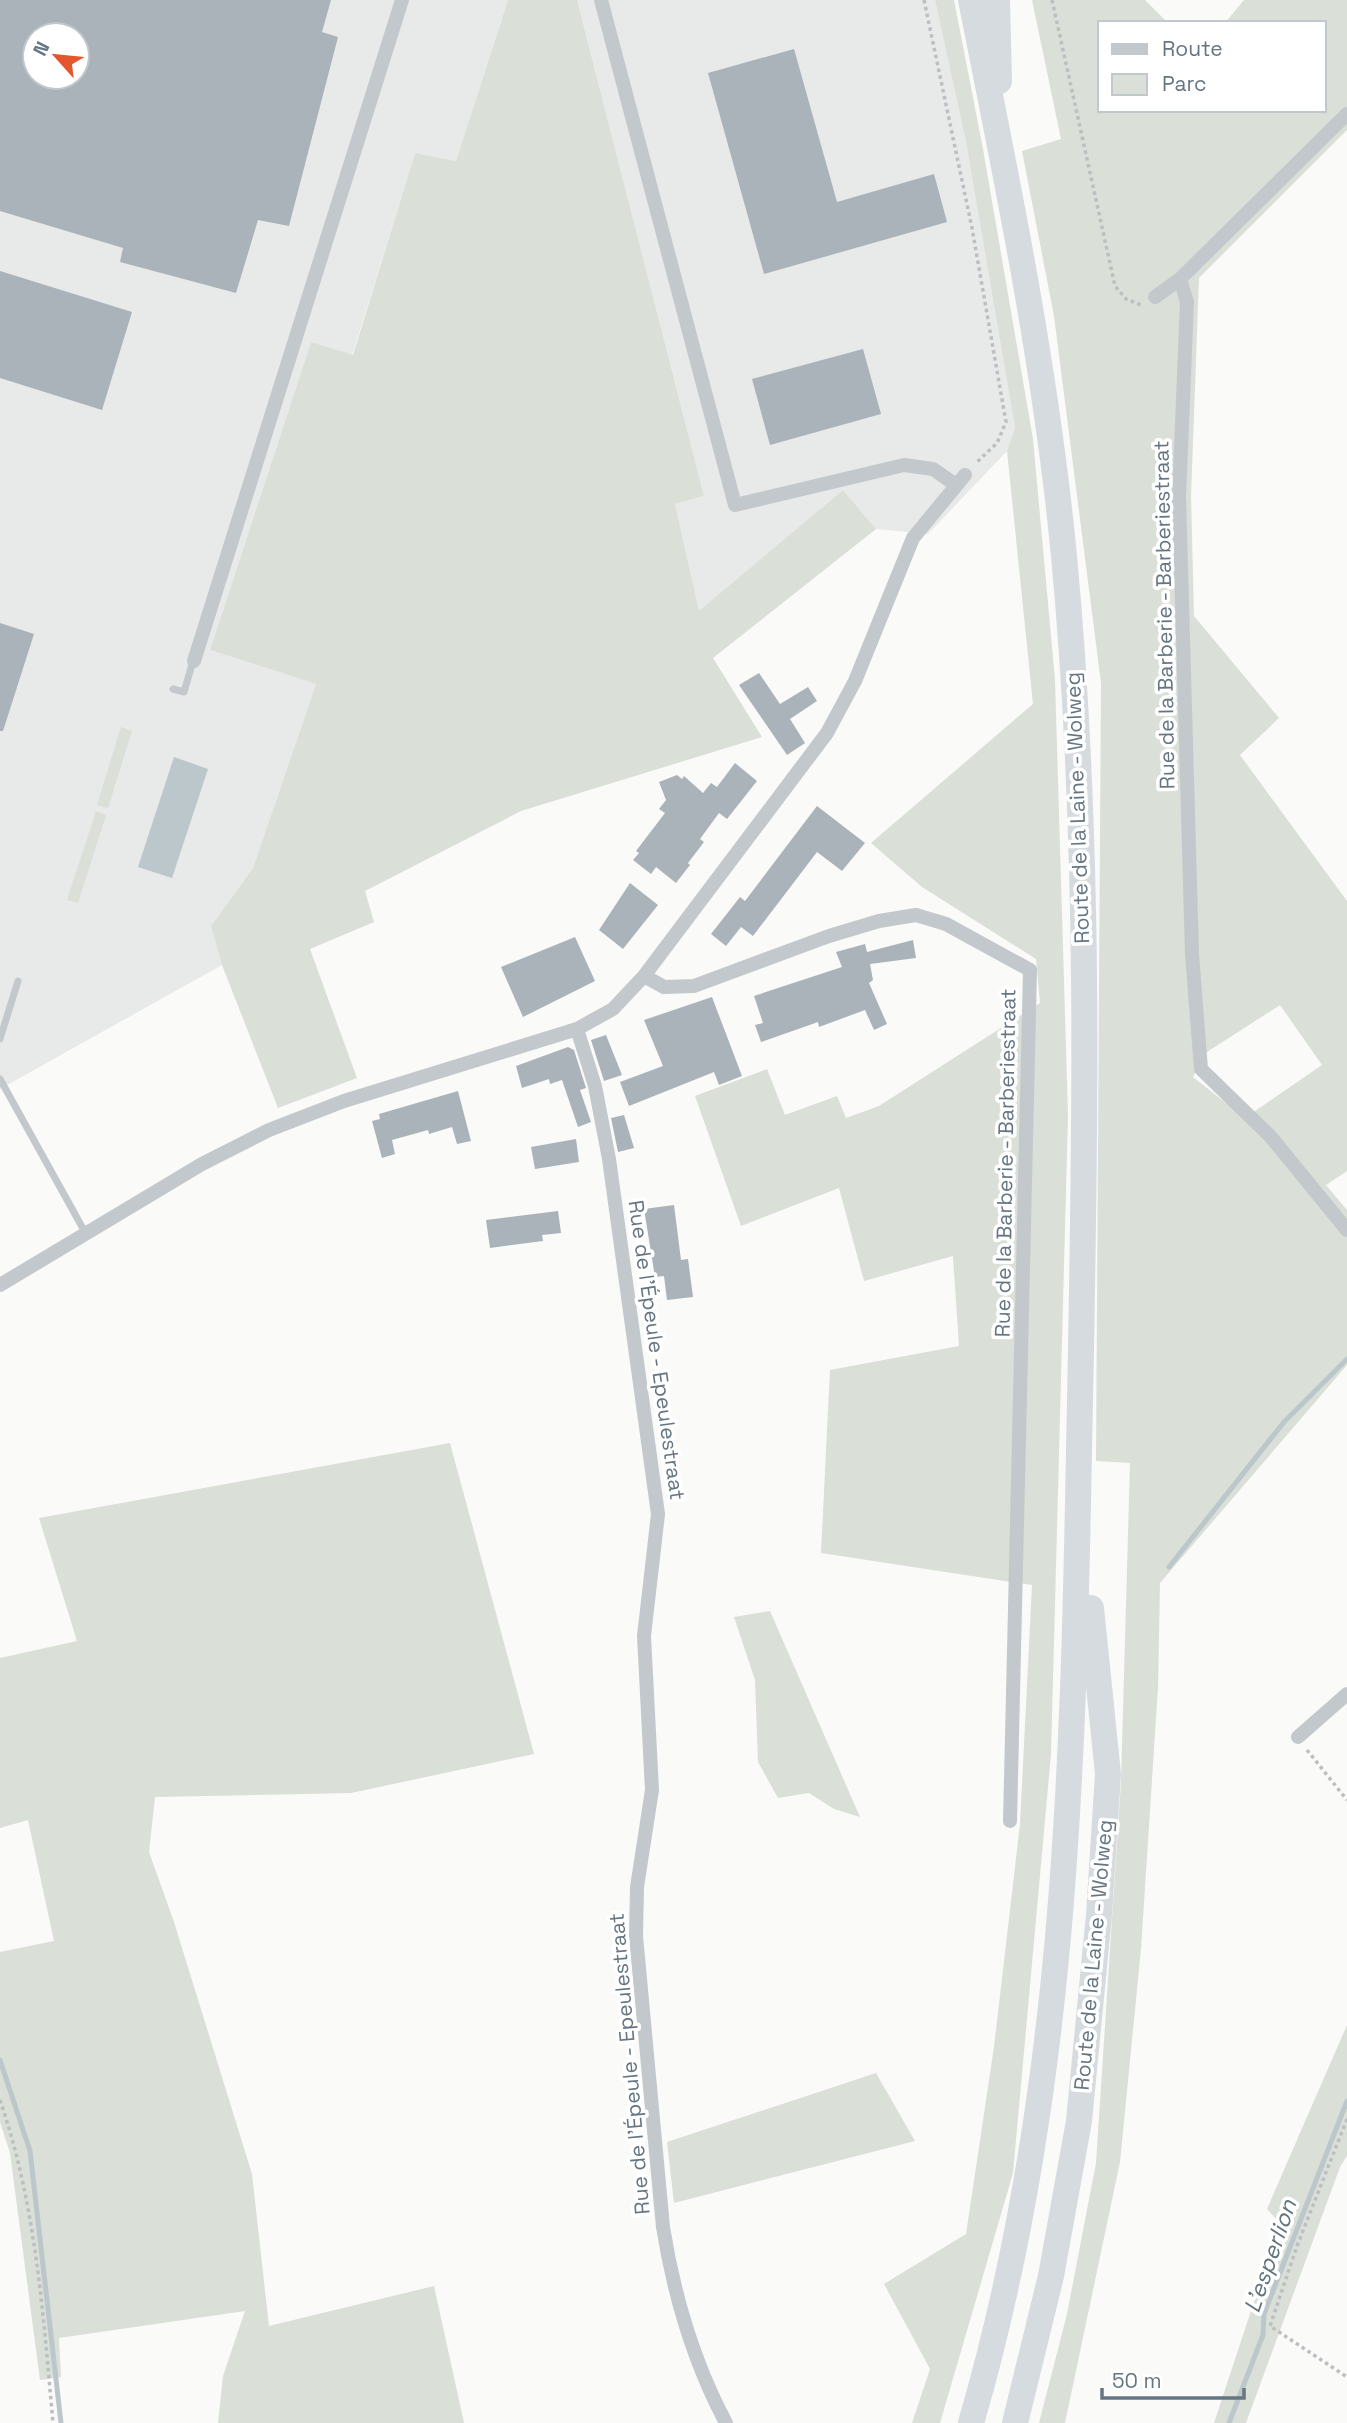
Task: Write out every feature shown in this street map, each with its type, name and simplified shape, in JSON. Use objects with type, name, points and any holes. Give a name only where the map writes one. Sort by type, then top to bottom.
[{"type":"highway","name":"Route de la Laine - Wolweg","points":[[971,0],[1001,138],[1052,446],[1064,559],[1082,831],[1085,1111],[1076,1679],[1055,1992],[1028,2178],[1007,2288],[971,2423]]},
{"type":"highway","name":"Route de la Laine - Wolweg","points":[[997,0],[1001,138]]},
{"type":"highway","name":"Route de la Laine - Wolweg","points":[[1015,2423],[1051,2277],[1079,2121],[1101,1889],[1108,1774],[1079,1482]]},
{"type":"street","points":[[194,661],[402,0]]},
{"type":"street","points":[[0,1285],[202,1164],[269,1130],[344,1101],[577,1029],[613,1009],[645,976],[827,733],[855,681],[913,538],[961,480],[933,469],[904,465],[735,505],[601,0]]},
{"type":"street","points":[[1155,297],[1180,279],[1347,114]]},
{"type":"street","name":"Rue de la Barberie - Barberiestraat","points":[[1180,279],[1187,302],[1179,498],[1184,700],[1192,954],[1200,1069],[1269,1136],[1347,1230]]},
{"type":"street","name":"Rue de la Barberie - Barberiestraat","points":[[645,976],[664,987],[694,986],[829,936],[879,921],[916,915],[946,924],[1030,970],[1010,1821]]},
{"type":"street","name":"Rue de l'Épeule - Epeulestraat","points":[[577,1029],[595,1086],[609,1159],[658,1514],[645,1636],[653,1790],[637,1887],[636,1936],[663,2227],[670,2275],[686,2331],[726,2423]]},
{"type":"street","points":[[1298,1737],[1347,1693]]},
{"type":"lane","points":[[173,689],[184,692],[194,661]]},
{"type":"lane","points":[[0,1040],[18,981]]},
{"type":"lane","points":[[0,1079],[86,1234]]},
{"type":"path","points":[[924,0],[972,228],[1006,422],[997,443],[961,480]]},
{"type":"path","points":[[1052,0],[1115,286],[1134,303],[1143,304],[1155,297]]},
{"type":"path","points":[[1298,1737],[1347,1800]]},
{"type":"path","points":[[0,2099],[18,2151],[37,2251],[53,2423]]},
{"type":"path","points":[[1347,2119],[1297,2246],[1270,2326],[1347,2377]]},
{"type":"shaded area","points":[[0,0],[508,0],[456,161],[415,153],[352,356],[311,342],[210,650],[316,684],[253,868],[211,926],[222,965],[0,1089]]},
{"type":"shaded area","points":[[577,0],[935,0],[966,142],[1015,428],[1007,451],[928,534],[876,529],[843,490],[699,612],[675,504],[704,496]]},
{"type":"shaded area","points":[[174,757],[208,769],[172,878],[138,867]]},
{"type":"green space","points":[[508,0],[577,0],[704,496],[675,504],[699,611],[843,490],[876,529],[713,658],[762,737],[521,811],[365,891],[374,922],[310,949],[357,1078],[278,1108],[222,965],[211,926],[253,868],[316,684],[210,650],[311,342],[353,355],[415,153],[456,161]]},
{"type":"green space","points":[[935,0],[954,0],[983,149],[1033,439],[1055,680],[1068,1115],[1051,1754],[1013,2173],[940,2423],[912,2423],[930,2369],[884,2284],[966,2234],[994,2047],[1020,1824],[1032,1585],[821,1553],[830,1370],[959,1346],[953,1256],[864,1281],[839,1188],[741,1226],[695,1096],[767,1069],[785,1115],[837,1096],[846,1118],[879,1106],[1040,1003],[1036,959],[922,887],[871,843],[1033,704],[1007,451],[1015,428],[966,142]]},
{"type":"green space","points":[[1032,0],[1145,0],[1166,21],[1098,21],[1098,112],[1326,112],[1326,21],[1227,21],[1244,0],[1347,0],[1347,130],[1199,278],[1191,496],[1194,616],[1279,718],[1240,755],[1347,901],[1347,1171],[1326,1185],[1347,1210],[1347,1365],[1160,1583],[1158,1687],[1141,1949],[1120,2162],[1065,2423],[1039,2423],[1067,2314],[1096,2163],[1121,1782],[1130,1463],[1096,1461],[1101,683],[1054,316],[1022,151],[1061,139]],"holes":[[[1280,1005],[1322,1065],[1245,1118],[1193,1077],[1207,1052]]]},
{"type":"green space","points":[[121,727],[132,731],[108,808],[97,805]]},
{"type":"green space","points":[[96,811],[106,815],[78,903],[67,900]]},
{"type":"green space","points":[[450,1443],[534,1754],[351,1793],[155,1797],[149,1852],[174,1922],[252,2174],[269,2326],[434,2286],[464,2423],[218,2423],[223,2376],[245,2311],[59,2338],[61,2377],[40,2380],[10,2153],[0,2122],[0,1952],[54,1941],[28,1820],[0,1828],[0,1658],[77,1641],[39,1518]]},
{"type":"green space","points":[[770,1611],[860,1817],[834,1809],[809,1793],[778,1798],[758,1762],[755,1680],[734,1617]]},
{"type":"green space","points":[[1347,2025],[1347,2156],[1340,2167],[1246,2423],[1214,2423],[1280,2223],[1267,2209]]},
{"type":"green space","points":[[876,2073],[915,2141],[674,2203],[667,2142]]},
{"type":"building","points":[[0,0],[331,0],[322,32],[338,37],[289,226],[258,220],[236,293],[120,262],[123,248],[0,211]]},
{"type":"building","points":[[794,49],[837,202],[934,174],[947,222],[764,274],[708,73]]},
{"type":"building","points":[[0,271],[132,312],[102,410],[0,378]]},
{"type":"building","points":[[863,349],[881,414],[770,445],[752,379]]},
{"type":"building","points":[[0,623],[34,634],[3,731],[0,731]]},
{"type":"building","points":[[759,673],[780,704],[808,687],[817,701],[790,719],[805,743],[787,755],[739,685]]},
{"type":"building","points":[[735,763],[757,781],[727,819],[719,813],[700,839],[704,842],[676,883],[656,867],[651,874],[633,860],[639,853],[636,851],[665,813],[659,809],[666,800],[659,782],[677,775],[682,779],[684,776],[703,793],[711,783],[717,787]]},
{"type":"building","points":[[817,806],[865,843],[842,871],[817,852],[753,936],[741,927],[726,946],[711,934],[740,897],[745,901]]},
{"type":"building","points":[[630,883],[658,905],[623,949],[599,930]]},
{"type":"building","points":[[575,937],[595,981],[523,1017],[501,967]]},
{"type":"building","points":[[913,940],[916,958],[870,964],[873,980],[869,983],[887,1024],[874,1030],[865,1010],[819,1027],[818,1022],[761,1042],[755,1025],[763,1023],[754,996],[842,967],[836,952],[865,944],[867,952]]},
{"type":"building","points":[[712,997],[742,1076],[719,1085],[714,1072],[629,1106],[620,1082],[663,1066],[644,1020]]},
{"type":"building","points":[[606,1035],[622,1075],[604,1081],[591,1040]]},
{"type":"building","points":[[568,1047],[574,1050],[586,1088],[580,1090],[591,1122],[578,1127],[562,1080],[550,1084],[549,1079],[522,1088],[516,1066]]},
{"type":"building","points":[[458,1091],[471,1141],[457,1144],[452,1127],[429,1134],[428,1130],[392,1140],[395,1154],[382,1158],[372,1121],[380,1119],[379,1114]]},
{"type":"building","points":[[624,1115],[634,1148],[618,1152],[611,1118]]},
{"type":"building","points":[[576,1139],[579,1162],[535,1169],[531,1147]]},
{"type":"building","points":[[674,1205],[681,1260],[688,1259],[693,1297],[667,1300],[664,1276],[655,1277],[644,1209]]},
{"type":"building","points":[[558,1211],[561,1233],[542,1235],[543,1241],[490,1248],[486,1220]]},
{"type":"waterway","points":[[1169,1567],[1284,1422],[1347,1359]]},
{"type":"waterway","points":[[0,2060],[30,2151],[61,2423]]},
{"type":"waterway","name":"L'esperlion","points":[[1229,2423],[1263,2335],[1264,2314],[1347,2101]]}]
